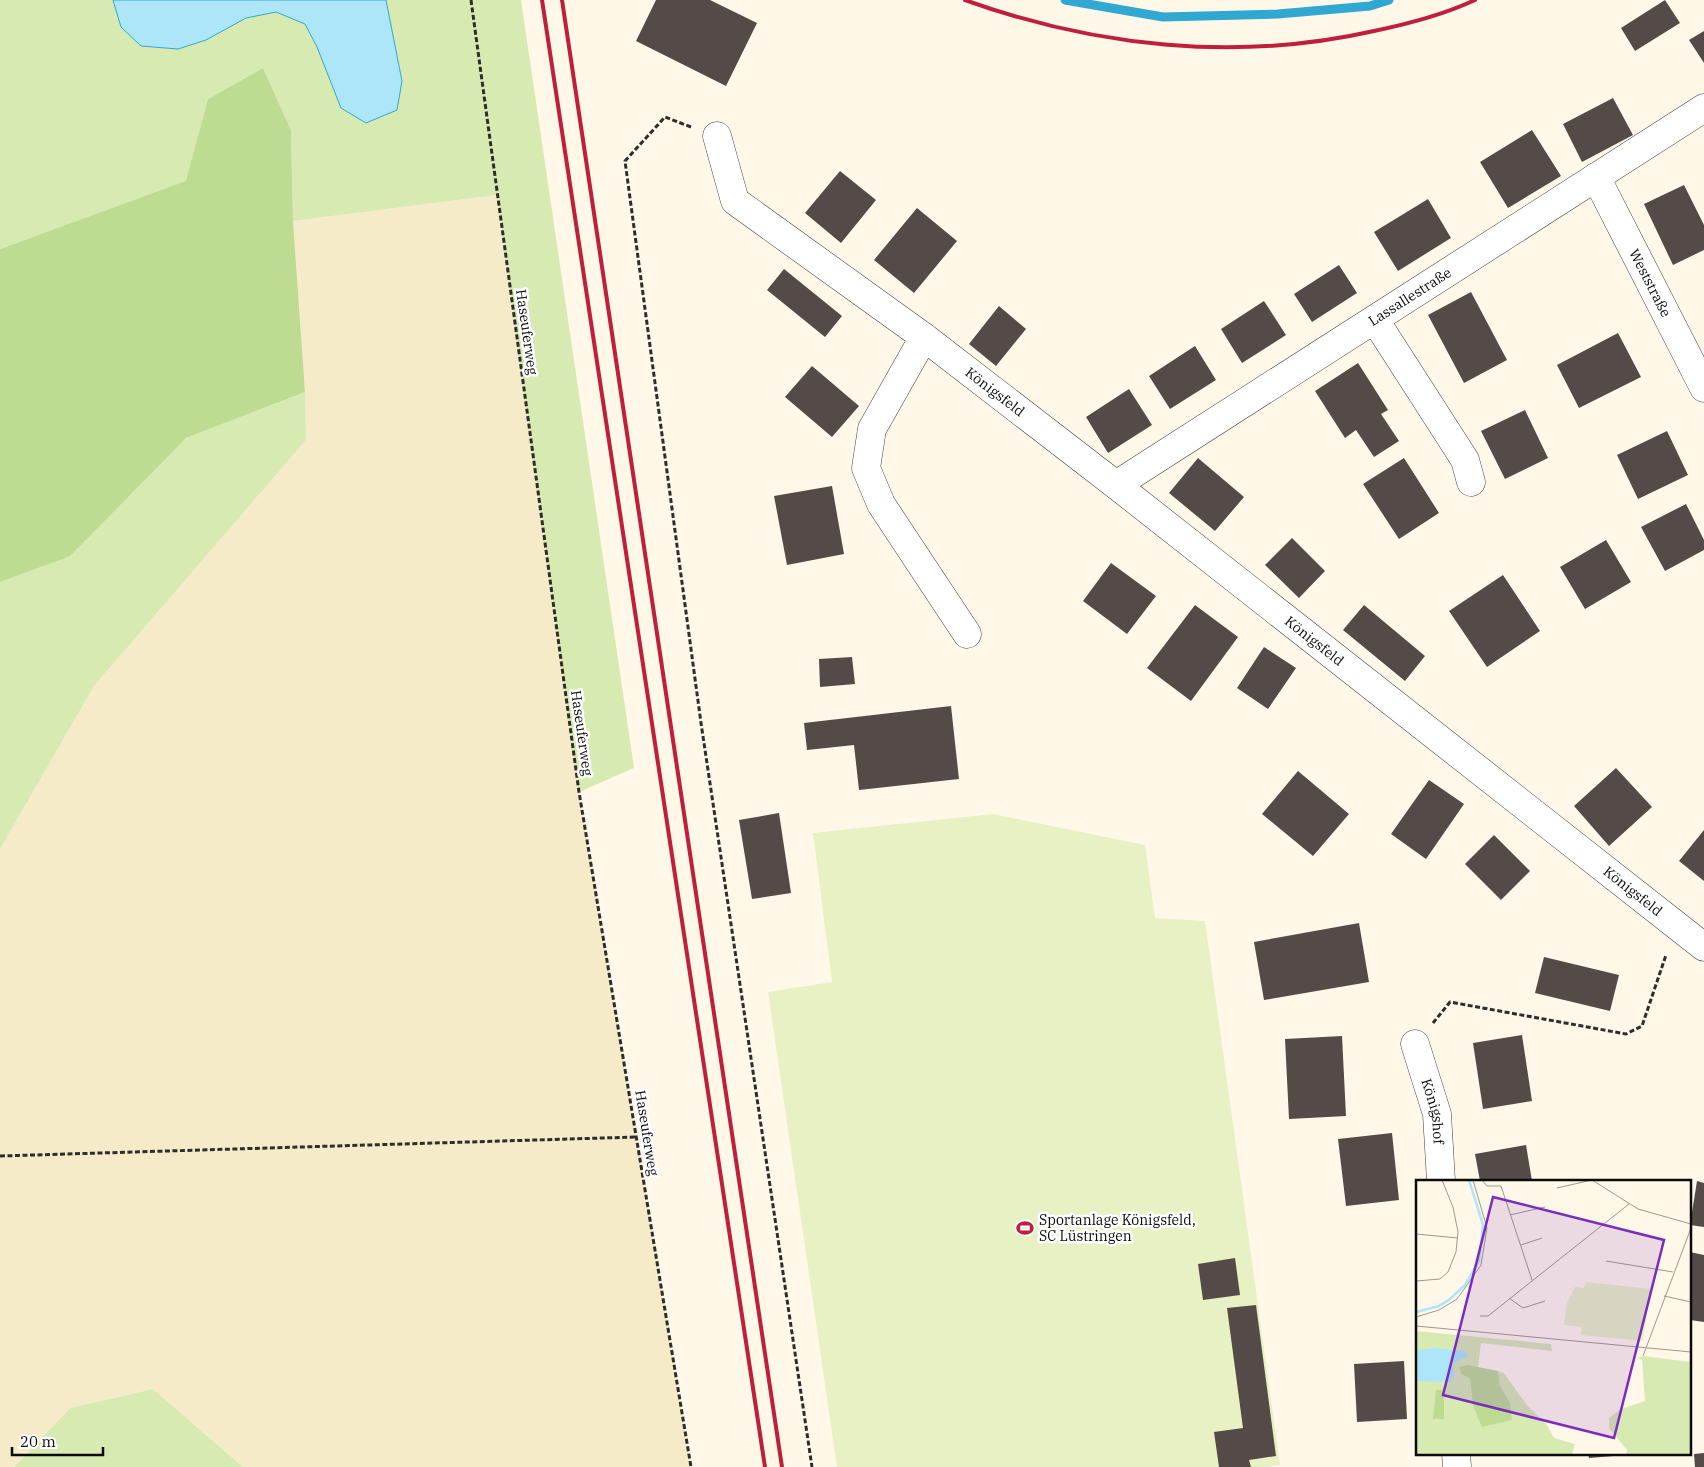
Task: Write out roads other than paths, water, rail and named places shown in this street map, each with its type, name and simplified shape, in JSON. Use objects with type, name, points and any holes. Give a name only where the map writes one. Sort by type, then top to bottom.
[{"type":"street","name":"Lassallestraße","points":[[1116,485],[1704,108]]},
{"type":"street","name":"Königsfeld","points":[[717,136],[735,201],[924,337],[1116,485],[1704,947]]},
{"type":"street","name":"Weststraße","points":[[1596,177],[1704,388]]},
{"type":"street","points":[[1375,320],[1465,460],[1471,482]]},
{"type":"street","points":[[924,337],[872,429],[866,468],[880,504],[967,634]]},
{"type":"street","name":"Königshof","points":[[1415,1044],[1437,1114],[1441,1180]]},
{"type":"street","points":[[1456,1454],[1457,1467]]},
{"type":"water","points":[[113,0],[386,0],[402,81],[397,110],[366,123],[341,108],[317,47],[305,24],[276,12],[246,18],[206,40],[178,49],[141,46],[121,27]]},
{"type":"waterway","points":[[1065,0],[1163,17],[1278,14],[1370,6],[1389,0]]},
{"type":"railway","points":[[542,0],[765,1467]]},
{"type":"railway","points":[[562,0],[782,1467]]},
{"type":"railway","points":[[965,0],[1065,29],[1116,39],[1167,45],[1219,47],[1271,46],[1374,31],[1425,18],[1475,0]]},
{"type":"place","name":"Sportanlage Königsfeld, SC Lüstringen","points":[[1025,1228]]}]
